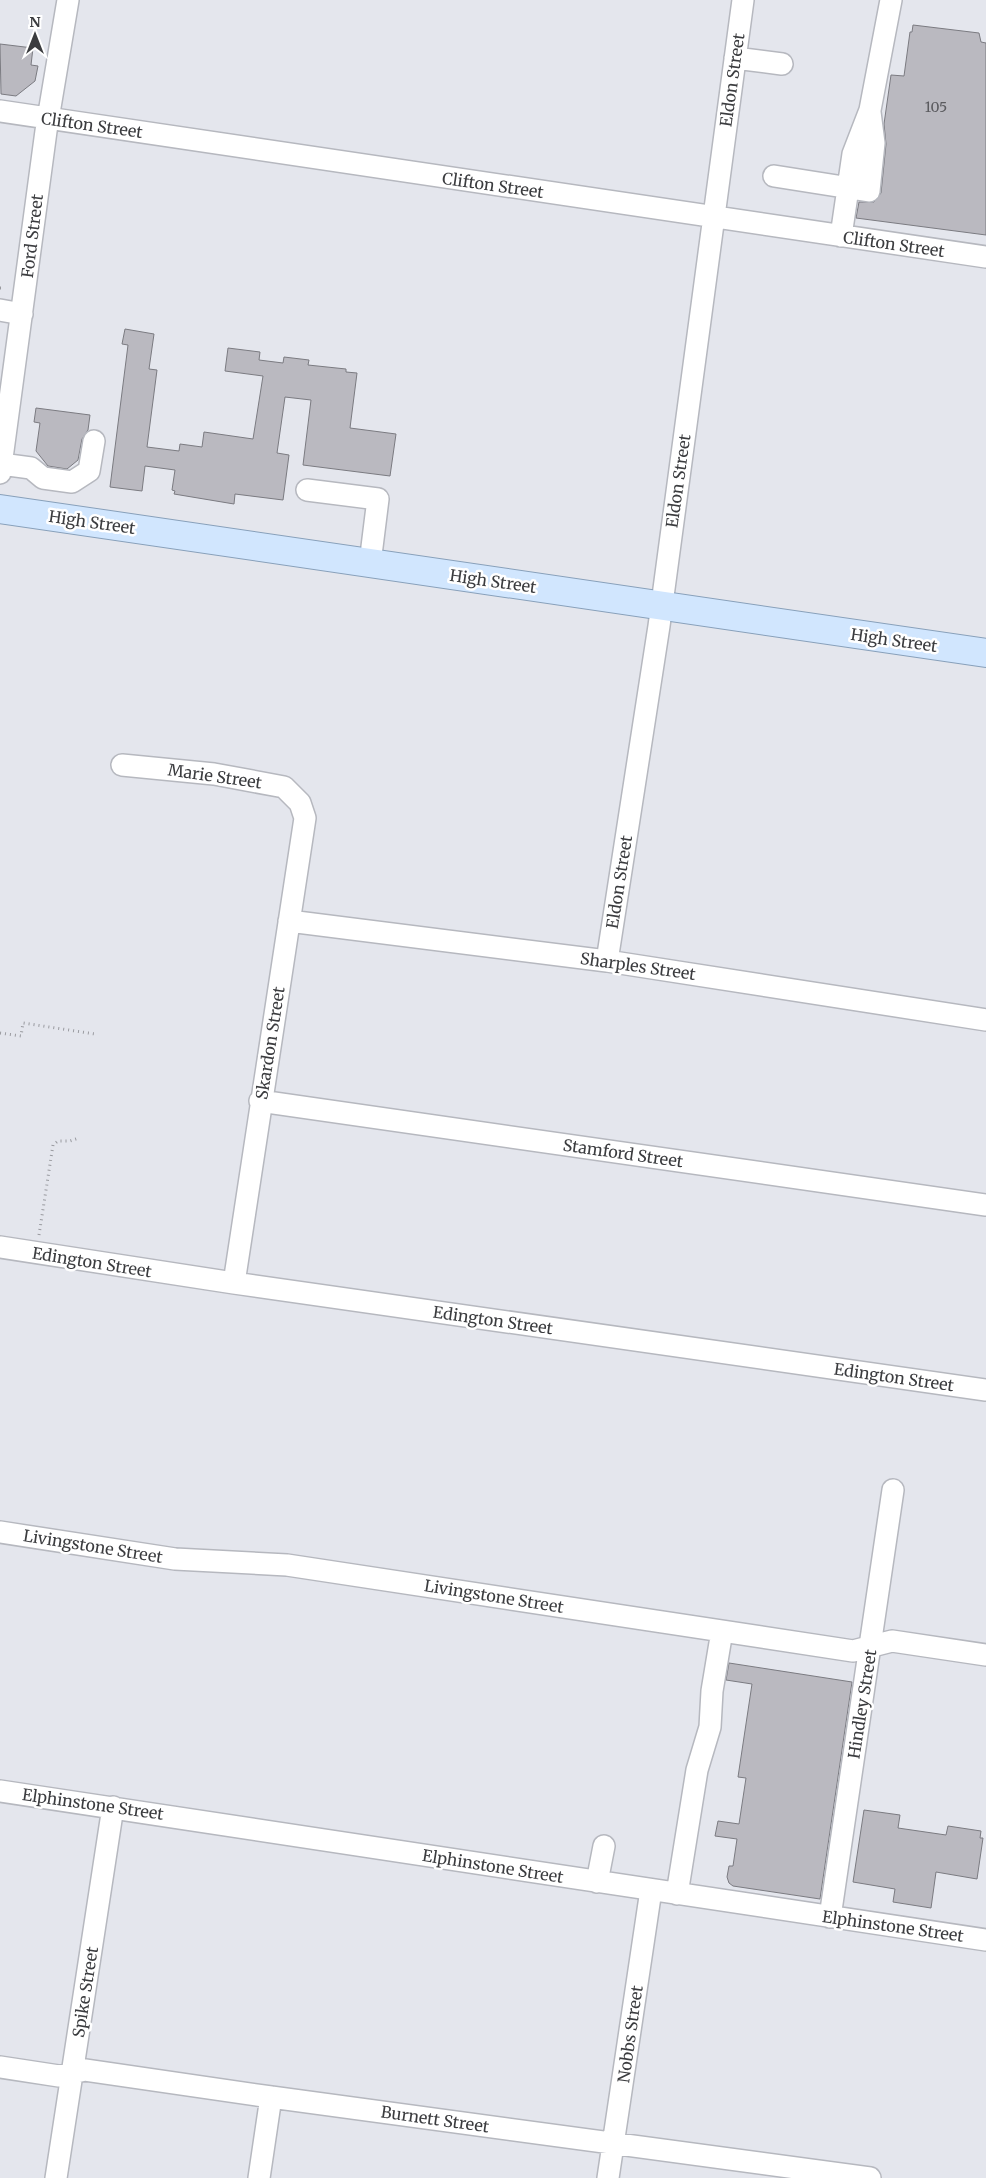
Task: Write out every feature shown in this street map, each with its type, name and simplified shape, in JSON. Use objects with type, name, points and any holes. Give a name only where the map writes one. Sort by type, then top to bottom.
[{"type":"main road","name":"High Street","points":[[0,509],[986,653]]},
{"type":"street","name":"Ford Street","points":[[1,469],[48,119],[68,0]]},
{"type":"street","name":"Eldon Street","points":[[607,961],[662,606],[742,0]]},
{"type":"street","points":[[841,236],[855,147],[870,110],[890,0]]},
{"type":"street","points":[[735,58],[782,64]]},
{"type":"street","name":"Clifton Street","points":[[0,111],[986,257]]},
{"type":"street","points":[[774,176],[848,188]]},
{"type":"street","points":[[0,310],[22,314]]},
{"type":"street","points":[[1,469],[32,468],[44,478],[72,482],[89,470],[94,441]]},
{"type":"street","points":[[307,490],[378,499],[370,563]]},
{"type":"street","name":"Marie Street","points":[[122,765],[214,774],[284,787],[300,803]]},
{"type":"street","name":"Skardon Street","points":[[234,1283],[260,1101],[305,818],[300,803]]},
{"type":"street","name":"Sharples Street","points":[[289,921],[607,961],[986,1020]]},
{"type":"street","name":"Stamford Street","points":[[260,1101],[986,1205]]},
{"type":"street","name":"Edington Street","points":[[0,1248],[986,1390]]},
{"type":"street","name":"Hindley Street","points":[[830,1917],[893,1490]]},
{"type":"street","name":"Livingstone Street","points":[[0,1532],[175,1558],[287,1565],[853,1651],[892,1641],[986,1655]]},
{"type":"street","points":[[677,1894],[697,1770],[710,1727],[712,1691],[722,1631]]},
{"type":"street","name":"Elphinstone Street","points":[[0,1790],[986,1940]]},
{"type":"street","name":"Spike Street","points":[[56,2178],[113,1807]]},
{"type":"street","points":[[598,1882],[604,1846]]},
{"type":"street","name":"Nobbs Street","points":[[608,2178],[651,1890]]},
{"type":"street","name":"Burnett Street","points":[[0,2067],[59,2076],[85,2070],[870,2178]]},
{"type":"street","points":[[259,2178],[272,2097]]},
{"type":"path","points":[[0,1033],[20,1036],[22,1023],[95,1034]]},
{"type":"path","points":[[36,1253],[54,1146],[58,1141],[70,1141],[79,1138]]},
{"type":"building","points":[[913,25],[979,33],[981,42],[986,43],[986,235],[856,218],[859,202],[874,202],[881,193],[886,144],[884,124],[891,75],[904,76],[910,32],[912,32]]},
{"type":"building","points":[[0,44],[33,48],[31,65],[38,66],[35,81],[16,96],[1,94]]},
{"type":"building","points":[[125,329],[154,334],[149,369],[157,370],[147,447],[179,451],[180,444],[202,447],[204,432],[253,439],[263,376],[225,371],[228,348],[260,352],[259,360],[283,363],[284,357],[309,360],[308,365],[346,369],[346,372],[357,373],[350,428],[396,434],[390,476],[303,465],[311,400],[285,397],[277,453],[289,455],[283,500],[235,494],[234,504],[174,494],[175,491],[172,490],[175,470],[145,466],[142,491],[110,487],[128,345],[122,344]]},
{"type":"building","points":[[36,408],[90,415],[88,430],[82,439],[78,460],[67,469],[48,466],[36,451],[40,423],[34,422]]},
{"type":"building","points":[[729,1663],[852,1682],[820,1899],[733,1886],[729,1883],[727,1877],[729,1866],[733,1866],[737,1839],[715,1836],[718,1821],[739,1824],[746,1778],[738,1777],[752,1684],[726,1680]]},
{"type":"building","points":[[864,1810],[900,1815],[898,1828],[946,1835],[948,1826],[981,1831],[980,1838],[983,1838],[977,1879],[936,1872],[931,1908],[893,1902],[895,1889],[853,1882]]}]
